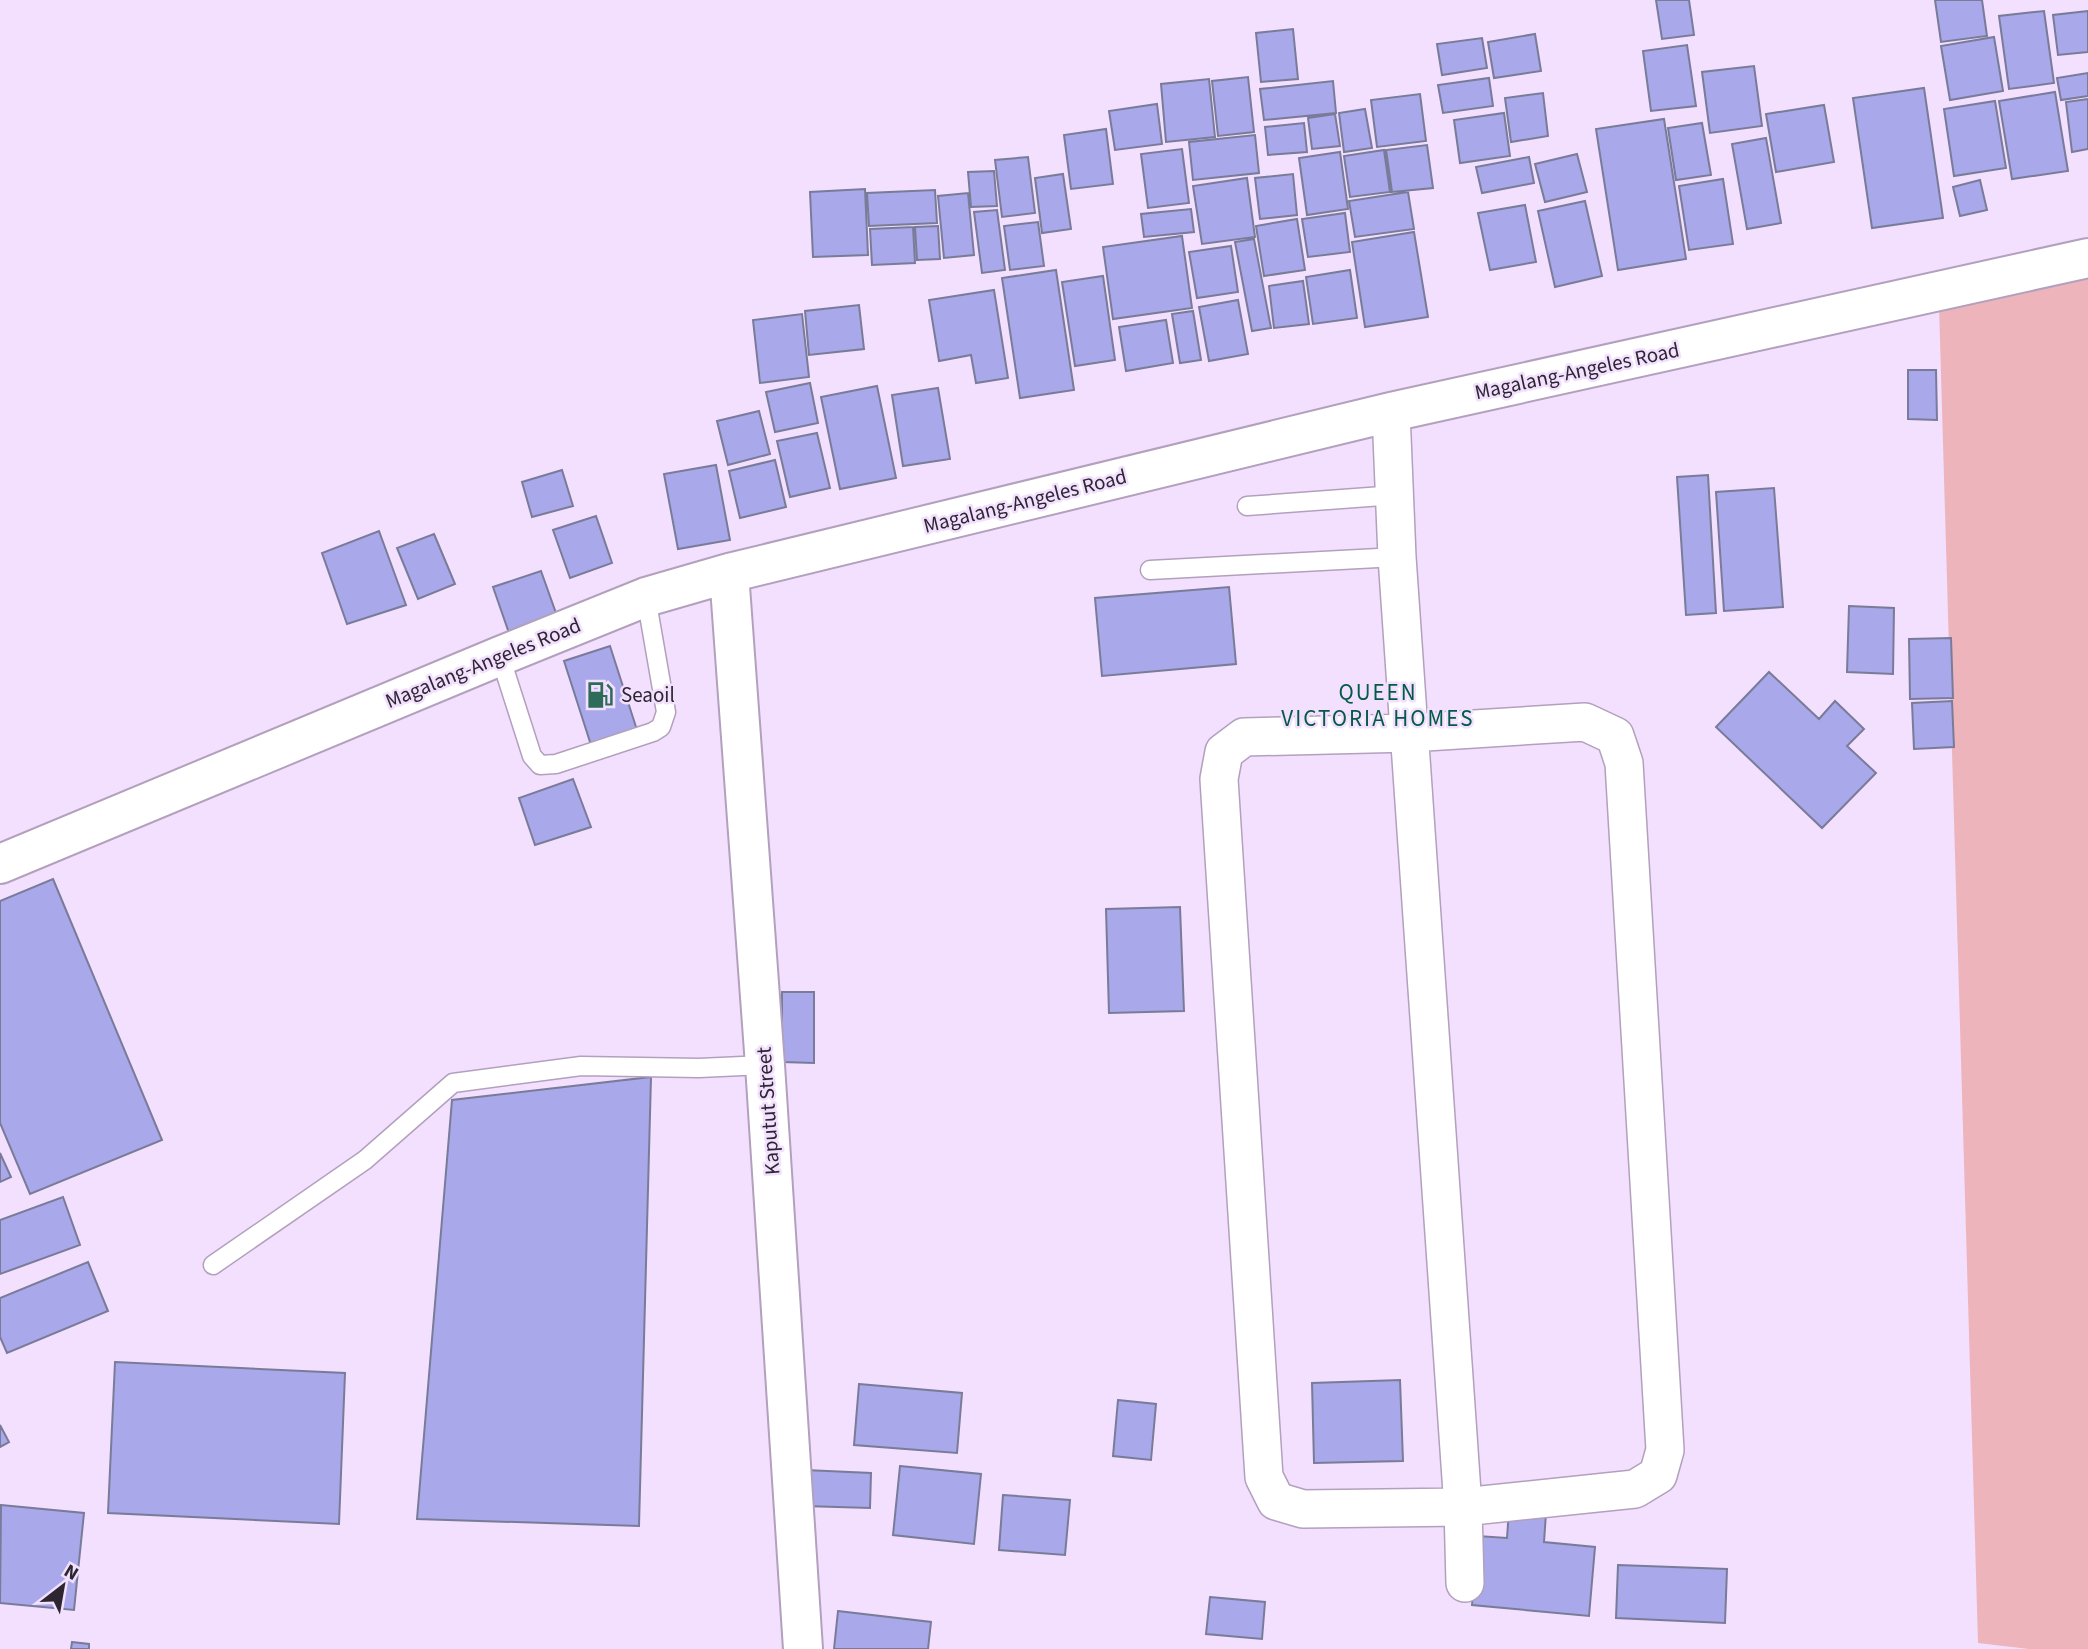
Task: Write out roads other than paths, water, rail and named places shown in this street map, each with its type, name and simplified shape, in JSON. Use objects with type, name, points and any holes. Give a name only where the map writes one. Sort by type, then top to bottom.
[{"type":"main road","name":"Magalang-Angeles Road","points":[[0,864],[646,597],[729,573],[1391,412],[2088,258]]},
{"type":"main road","name":"Kaputut Street","points":[[729,573],[765,1065],[803,1649]]},
{"type":"street","points":[[1391,412],[1397,557],[1463,1507],[1465,1583]]},
{"type":"street","points":[[1585,722],[1615,736],[1624,764],[1665,1451],[1658,1475],[1635,1489],[1463,1507],[1303,1509],[1276,1501],[1264,1477],[1219,779],[1224,752],[1244,737],[1410,733],[1585,722]]},
{"type":"lane","points":[[1247,506],[1396,495]]},
{"type":"lane","points":[[1150,569],[1397,557]]},
{"type":"lane","points":[[500,656],[532,756],[540,765],[555,764],[653,732],[661,727],[666,712],[646,597]]},
{"type":"lane","points":[[212,1265],[365,1160],[453,1083],[581,1066],[699,1068],[765,1065]]},
{"type":"place","name":"Seaoil","points":[[600,695]]},
{"type":"district","name":"QUEEN VICTORIA HOMES","points":[[1378,705]]}]
